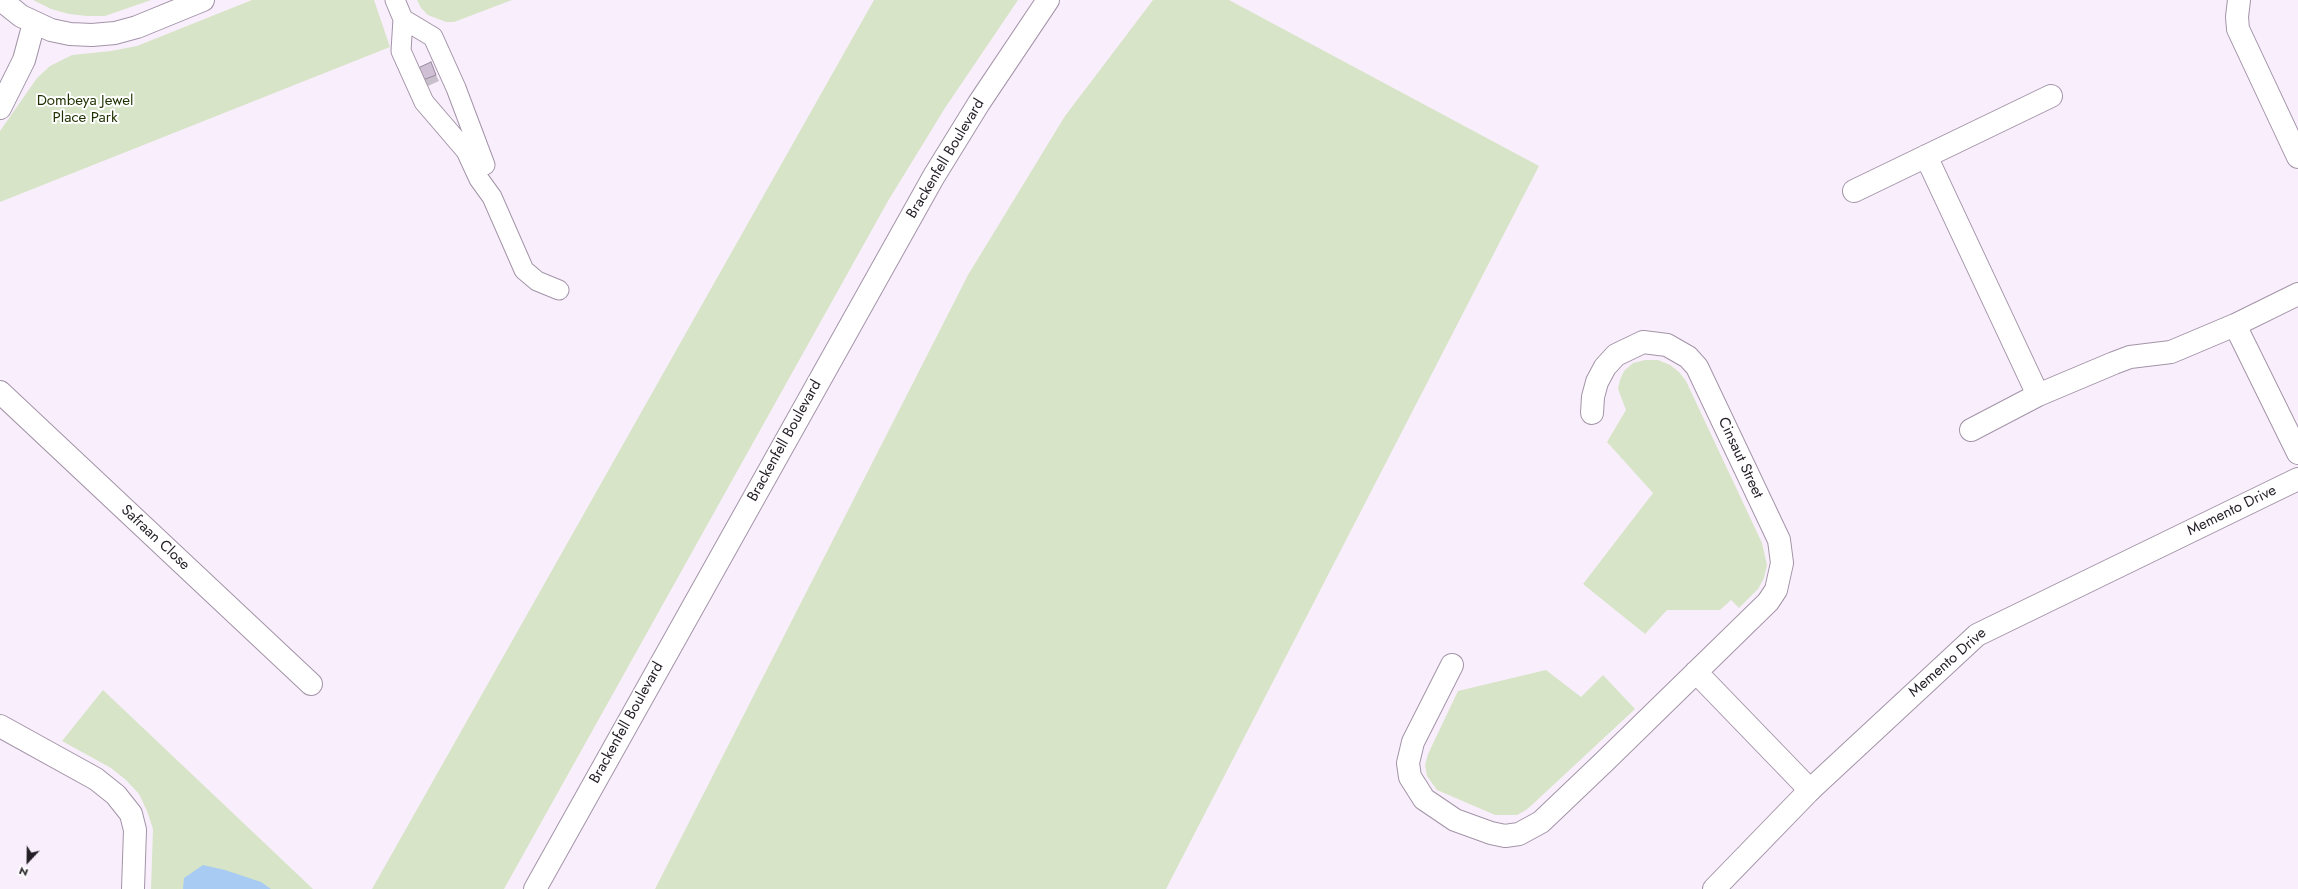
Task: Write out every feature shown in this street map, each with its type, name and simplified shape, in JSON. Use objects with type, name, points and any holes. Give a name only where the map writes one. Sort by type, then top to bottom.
[{"type":"street","points":[[1,0],[21,16],[34,23],[70,34],[92,35],[115,33],[137,27],[203,0]]},
{"type":"street","name":"Brackenfell Boulevard","points":[[535,889],[934,176],[979,103],[1048,0]]},
{"type":"street","points":[[2239,0],[2237,17],[2238,29],[2298,157]]},
{"type":"street","points":[[0,108],[24,60],[34,23]]},
{"type":"street","points":[[1854,191],[2051,96]]},
{"type":"street","points":[[1926,156],[2038,395]]},
{"type":"street","points":[[1970,430],[2038,395],[2122,359],[2140,355],[2171,352],[2235,325],[2298,294]]},
{"type":"street","points":[[2235,325],[2298,453]]},
{"type":"street","name":"Cinsaut Street","points":[[1452,665],[1413,742],[1408,763],[1410,776],[1424,799],[1455,820],[1475,828],[1505,836],[1529,830],[1541,822],[1768,602],[1776,590],[1782,564],[1778,540],[1696,367],[1678,350],[1667,344],[1643,342],[1616,355],[1605,367],[1597,382],[1593,397],[1592,413]]},
{"type":"street","name":"Safraan Close","points":[[0,392],[311,684]]},
{"type":"street","name":"Memento Drive","points":[[1714,889],[1810,790],[1977,635],[2298,479]]},
{"type":"street","points":[[1696,672],[1810,790]]},
{"type":"street","points":[[0,726],[96,779],[116,795],[131,814],[135,830],[133,889]]},
{"type":"lane","points":[[395,0],[402,19],[401,51],[424,102],[466,151],[479,179],[492,197],[524,270],[537,281],[559,290]]},
{"type":"lane","points":[[402,19],[433,38],[456,88],[489,175],[492,197]]},
{"type":"green space","points":[[33,0],[151,0],[105,16],[87,16],[69,14],[51,9]]},
{"type":"green space","name":"Dombeya Jewel Place Park","points":[[252,0],[374,0],[390,47],[0,202],[0,131],[37,78],[50,66],[72,55],[111,51],[137,46]]},
{"type":"green space","points":[[417,0],[512,0],[454,22],[446,22],[428,15],[421,8]]},
{"type":"green space","points":[[874,0],[1018,0],[945,108],[888,201],[504,889],[372,889]]},
{"type":"green space","points":[[1153,0],[1229,0],[1539,166],[1166,889],[655,889],[968,275],[1065,116]]},
{"type":"green space","points":[[1645,360],[1658,360],[1670,365],[1679,372],[1686,381],[1762,543],[1767,565],[1764,578],[1758,589],[1739,608],[1731,600],[1720,610],[1667,610],[1645,634],[1583,584],[1653,493],[1607,442],[1626,410],[1618,389],[1624,371],[1633,363]]},
{"type":"green space","points":[[1546,670],[1581,697],[1603,675],[1635,709],[1534,803],[1517,815],[1495,815],[1437,790],[1427,776],[1425,765],[1428,754],[1458,691]]},
{"type":"green space","points":[[103,690],[313,889],[151,889],[153,829],[139,794],[126,780],[111,768],[62,741]]},
{"type":"water","points":[[203,865],[225,870],[261,882],[271,889],[183,889],[184,878]]},
{"type":"building","points":[[431,62],[436,75],[423,80],[418,68]]}]
